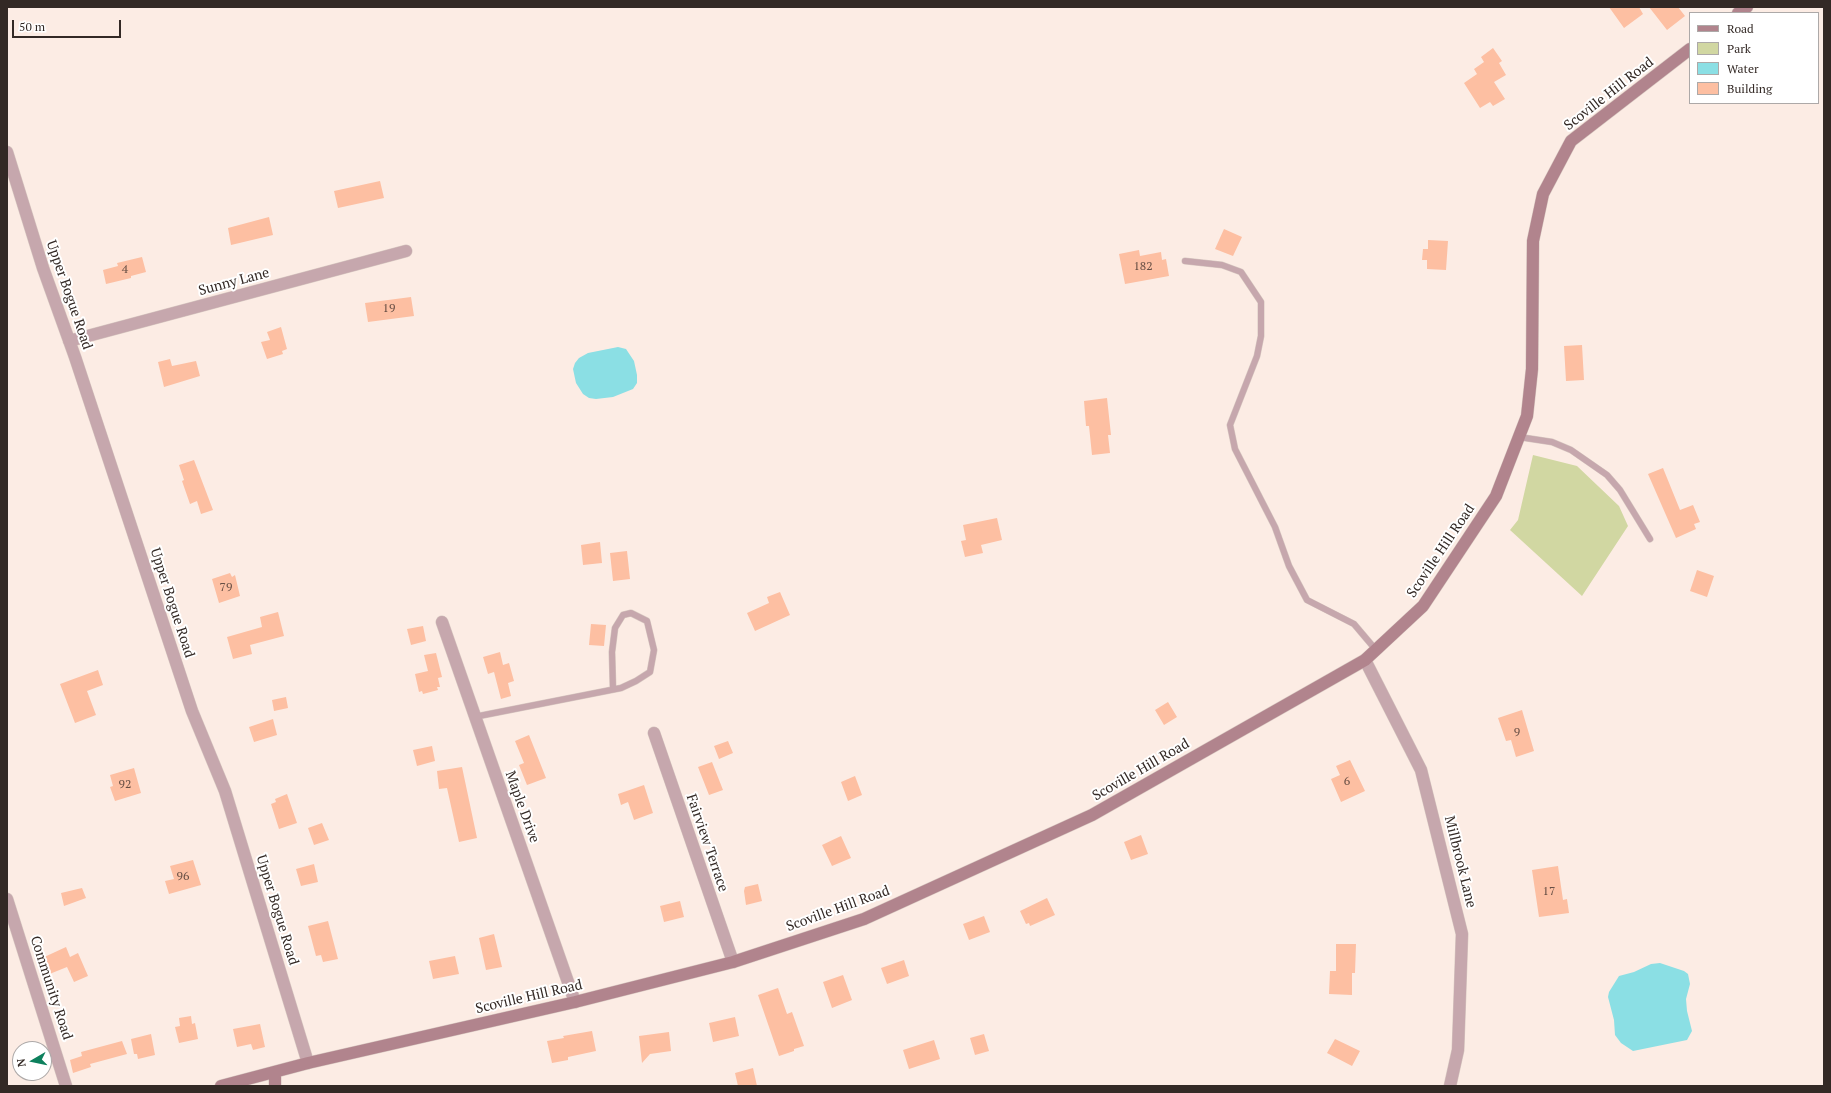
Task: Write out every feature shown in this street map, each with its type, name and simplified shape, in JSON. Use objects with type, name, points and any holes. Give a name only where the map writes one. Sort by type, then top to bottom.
[{"type":"street","name":"Scoville Hill Road","points":[[221,1086],[308,1063],[575,1002],[732,962],[864,919],[1092,815],[1365,660],[1423,606],[1496,496],[1527,416],[1532,369],[1533,241],[1543,194],[1571,141],[1689,50]]},
{"type":"street","name":"Upper Bogue Road","points":[[7,152],[43,268],[69,341],[192,711],[225,791],[308,1063]]},
{"type":"street","name":"Sunny Lane","points":[[69,341],[406,251]]},
{"type":"street","name":"Maple Drive","points":[[442,622],[575,1002]]},
{"type":"street","name":"Millbrook Lane","points":[[1365,660],[1422,770],[1462,934],[1458,1050],[1450,1086]]},
{"type":"street","name":"Fairview Terrace","points":[[654,733],[732,962]]},
{"type":"street","name":"Community Road","points":[[7,899],[66,1086]]},
{"type":"street","points":[[275,1072],[275,1086]]},
{"type":"lane","points":[[1185,261],[1222,266],[1241,272],[1261,302],[1261,336],[1257,356],[1230,425],[1235,449],[1275,527],[1289,566],[1307,600],[1354,624],[1376,650]]},
{"type":"lane","points":[[1519,437],[1552,442],[1571,450],[1607,475],[1620,490],[1650,539]]},
{"type":"lane","points":[[474,717],[613,689],[636,681],[650,672],[654,650],[647,621],[631,613],[623,615],[615,628],[612,652],[613,689]]},
{"type":"green space","points":[[1533,455],[1577,466],[1619,506],[1628,526],[1582,596],[1510,530],[1518,520]]},
{"type":"water","points":[[618,347],[626,349],[634,361],[637,383],[633,389],[613,397],[596,399],[589,398],[583,394],[576,383],[573,369],[575,363],[579,358],[588,353]]},
{"type":"water","points":[[1660,963],[1684,971],[1688,974],[1690,984],[1686,999],[1687,1011],[1692,1031],[1687,1040],[1633,1051],[1621,1043],[1615,1035],[1614,1020],[1608,997],[1609,992],[1619,976],[1634,972],[1651,964]]},
{"type":"building","points":[[1609,7],[1639,7],[1643,14],[1624,28]]},
{"type":"building","points":[[1649,7],[1678,7],[1685,16],[1667,30]]},
{"type":"building","points":[[1493,48],[1502,61],[1499,63],[1506,75],[1494,82],[1505,99],[1493,106],[1490,102],[1480,108],[1464,83],[1477,74],[1474,69],[1484,62],[1481,57]]},
{"type":"building","points":[[380,181],[384,198],[338,208],[334,191]]},
{"type":"building","points":[[269,217],[273,235],[231,245],[228,228]]},
{"type":"building","points":[[1224,229],[1242,237],[1233,256],[1215,249]]},
{"type":"building","points":[[1428,240],[1448,241],[1446,270],[1427,269],[1427,260],[1422,260],[1423,249],[1428,249]]},
{"type":"building","points":[[1139,250],[1140,256],[1161,252],[1162,260],[1166,259],[1169,276],[1125,284],[1119,254]]},
{"type":"building","points":[[142,257],[146,272],[131,276],[131,278],[106,284],[103,270],[118,266],[117,263]]},
{"type":"building","points":[[411,297],[414,316],[368,322],[365,303]]},
{"type":"building","points":[[281,327],[287,349],[282,351],[283,354],[267,359],[261,342],[270,340],[267,332]]},
{"type":"building","points":[[1582,345],[1584,380],[1566,381],[1564,346]]},
{"type":"building","points":[[170,359],[172,366],[196,361],[200,376],[164,387],[158,362]]},
{"type":"building","points":[[1107,398],[1111,435],[1108,435],[1110,453],[1092,455],[1089,426],[1086,426],[1084,401]]},
{"type":"building","points":[[194,460],[213,510],[201,514],[197,501],[190,504],[182,481],[184,480],[179,465]]},
{"type":"building","points":[[1663,468],[1680,510],[1693,505],[1700,522],[1694,524],[1696,529],[1676,538],[1648,474]]},
{"type":"building","points":[[997,518],[1002,540],[981,545],[983,553],[965,557],[961,541],[966,540],[963,525]]},
{"type":"building","points":[[600,542],[602,563],[583,565],[581,545]]},
{"type":"building","points":[[627,551],[630,579],[613,581],[610,553]]},
{"type":"building","points":[[1697,570],[1714,576],[1707,597],[1690,591]]},
{"type":"building","points":[[230,573],[232,577],[235,575],[240,596],[219,603],[212,579]]},
{"type":"building","points":[[780,592],[790,615],[755,631],[747,613],[769,603],[767,597]]},
{"type":"building","points":[[278,612],[284,636],[250,645],[252,654],[233,659],[227,637],[262,627],[260,617]]},
{"type":"building","points":[[591,624],[606,625],[604,646],[589,645]]},
{"type":"building","points":[[423,626],[426,641],[411,645],[407,629]]},
{"type":"building","points":[[500,652],[503,665],[509,663],[514,681],[508,683],[511,696],[501,699],[494,672],[488,674],[483,657]]},
{"type":"building","points":[[436,653],[442,677],[438,678],[440,687],[437,687],[438,690],[423,694],[422,691],[419,692],[415,674],[428,671],[424,655]]},
{"type":"building","points":[[98,670],[103,685],[87,691],[96,715],[75,723],[60,684]]},
{"type":"building","points":[[286,697],[288,708],[274,711],[272,700]]},
{"type":"building","points":[[1168,702],[1177,717],[1164,725],[1155,710]]},
{"type":"building","points":[[1522,710],[1534,751],[1516,757],[1511,740],[1506,741],[1498,718]]},
{"type":"building","points":[[273,719],[277,735],[254,742],[249,727]]},
{"type":"building","points":[[529,735],[546,778],[527,785],[519,765],[524,763],[515,741]]},
{"type":"building","points":[[728,741],[733,753],[719,759],[714,746]]},
{"type":"building","points":[[432,746],[435,761],[417,766],[413,750]]},
{"type":"building","points":[[1350,760],[1365,791],[1341,802],[1331,779],[1340,775],[1336,766]]},
{"type":"building","points":[[712,762],[723,790],[709,795],[698,767]]},
{"type":"building","points":[[462,767],[477,838],[459,842],[447,788],[439,789],[437,771]]},
{"type":"building","points":[[134,768],[141,793],[115,801],[110,787],[113,786],[110,775]]},
{"type":"building","points":[[855,776],[862,795],[848,801],[841,782]]},
{"type":"building","points":[[644,785],[653,813],[634,820],[628,802],[621,805],[618,794]]},
{"type":"building","points":[[287,794],[297,823],[279,829],[271,804],[276,802],[275,799]]},
{"type":"building","points":[[322,823],[329,840],[314,845],[308,828]]},
{"type":"building","points":[[1141,835],[1148,854],[1131,860],[1124,842]]},
{"type":"building","points":[[841,836],[851,858],[832,866],[822,845]]},
{"type":"building","points":[[193,860],[201,885],[169,894],[165,881],[174,879],[170,866]]},
{"type":"building","points":[[314,864],[318,882],[301,886],[296,869]]},
{"type":"building","points":[[1558,866],[1563,900],[1567,899],[1569,913],[1539,917],[1532,870]]},
{"type":"building","points":[[758,884],[762,901],[746,905],[744,891],[745,887]]},
{"type":"building","points":[[82,888],[86,898],[64,906],[61,893]]},
{"type":"building","points":[[1047,898],[1055,915],[1030,926],[1029,923],[1026,924],[1020,911]]},
{"type":"building","points":[[680,901],[684,917],[664,922],[660,906]]},
{"type":"building","points":[[984,916],[990,932],[969,940],[963,924]]},
{"type":"building","points":[[328,921],[338,959],[323,962],[321,955],[316,956],[308,926]]},
{"type":"building","points":[[494,934],[502,967],[486,970],[479,938]]},
{"type":"building","points":[[1336,944],[1356,944],[1355,973],[1352,973],[1352,995],[1329,994],[1330,971],[1336,971]]},
{"type":"building","points":[[66,947],[70,957],[78,953],[88,976],[74,982],[67,967],[47,975],[40,959]]},
{"type":"building","points":[[455,956],[459,974],[433,979],[429,961]]},
{"type":"building","points":[[904,960],[909,976],[887,984],[881,968]]},
{"type":"building","points":[[843,975],[852,1000],[832,1008],[823,982]]},
{"type":"building","points":[[778,988],[787,1014],[792,1012],[804,1046],[779,1056],[758,995]]},
{"type":"building","points":[[191,1016],[192,1024],[195,1023],[198,1039],[179,1043],[175,1027],[180,1026],[179,1018]]},
{"type":"building","points":[[735,1017],[739,1036],[713,1042],[709,1023]]},
{"type":"building","points":[[260,1024],[265,1047],[253,1050],[251,1044],[237,1047],[233,1029]]},
{"type":"building","points":[[592,1031],[596,1051],[568,1057],[568,1060],[552,1063],[547,1041],[564,1038],[563,1036]]},
{"type":"building","points":[[669,1032],[671,1051],[650,1054],[642,1063],[639,1036]]},
{"type":"building","points":[[151,1034],[155,1055],[138,1059],[137,1054],[134,1054],[131,1039]]},
{"type":"building","points":[[984,1034],[989,1051],[975,1055],[970,1038]]},
{"type":"building","points":[[1335,1039],[1360,1051],[1352,1066],[1327,1053]]},
{"type":"building","points":[[934,1040],[940,1059],[909,1069],[903,1050]]},
{"type":"building","points":[[122,1041],[127,1054],[90,1064],[91,1067],[73,1073],[70,1060],[82,1056],[81,1052]]},
{"type":"building","points":[[753,1068],[757,1086],[738,1086],[735,1073]]}]
